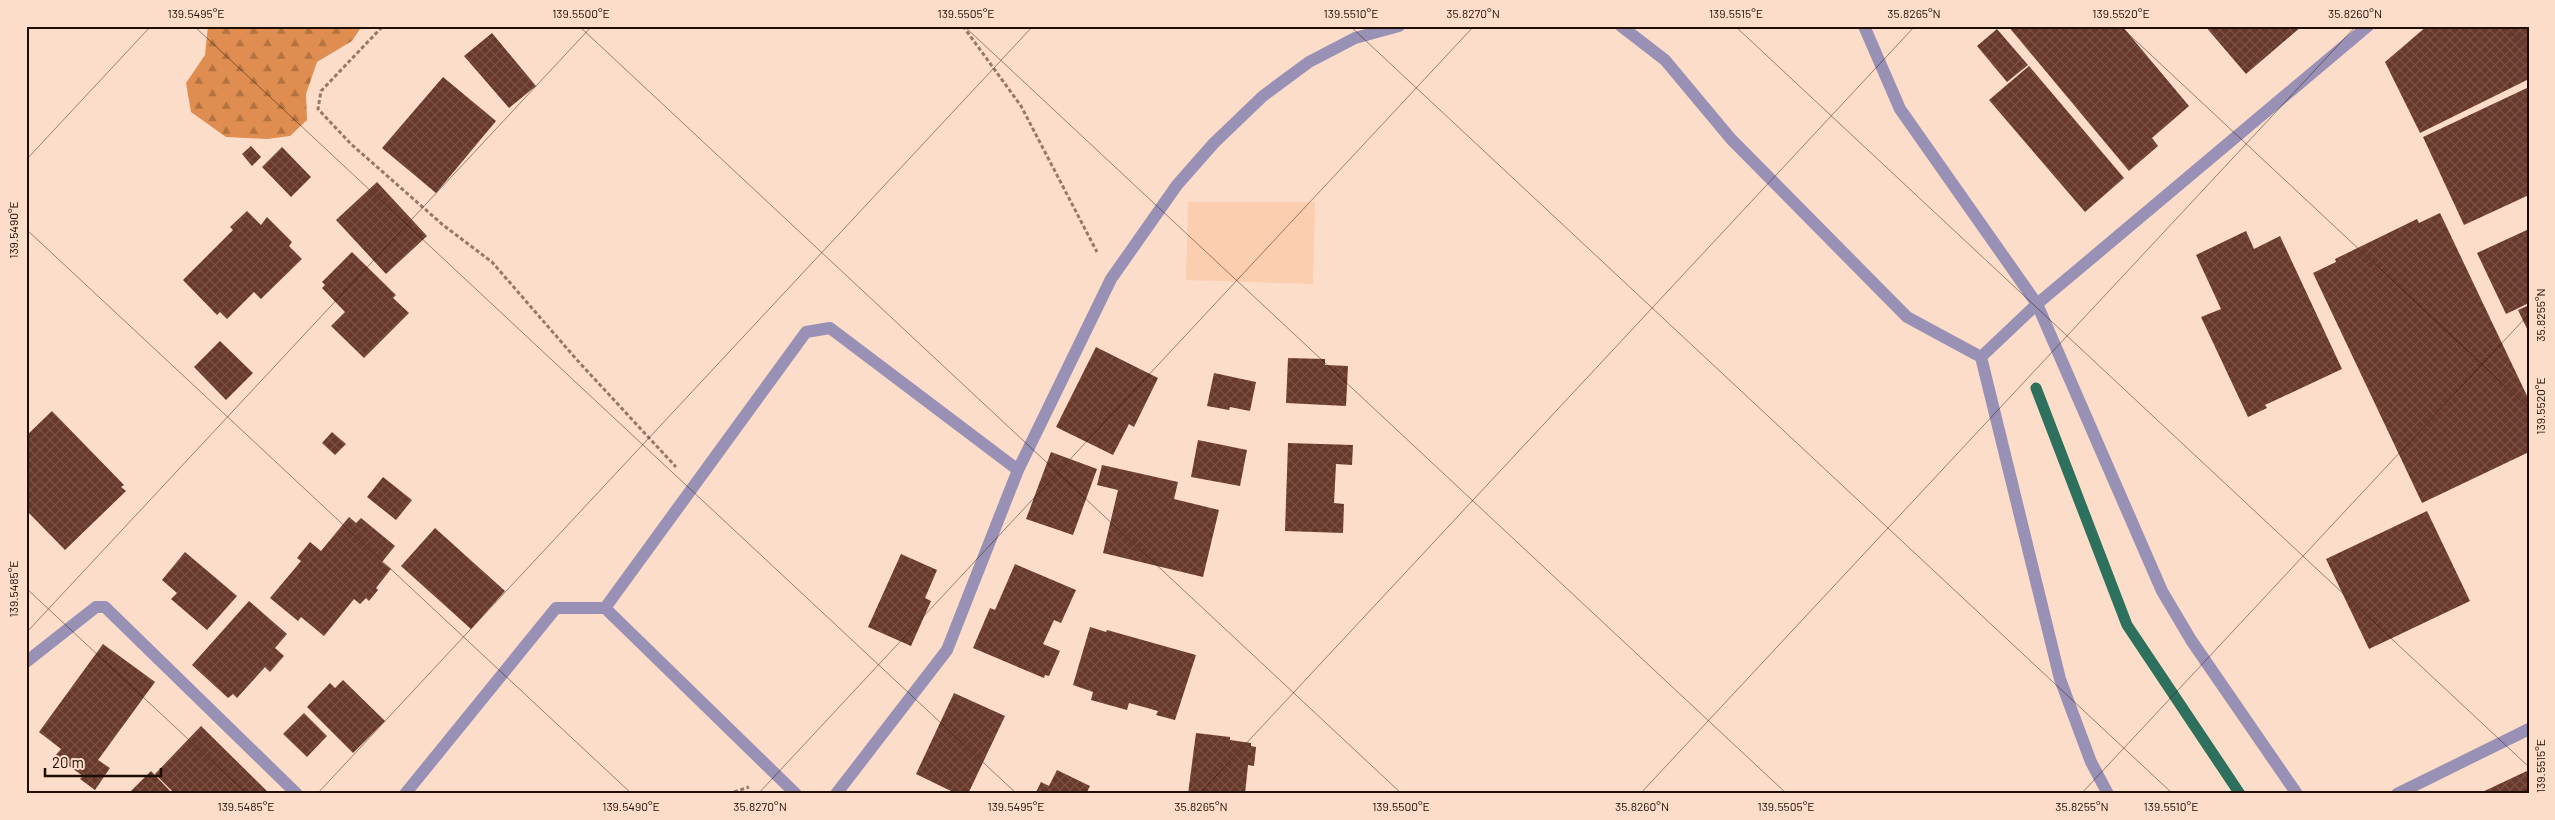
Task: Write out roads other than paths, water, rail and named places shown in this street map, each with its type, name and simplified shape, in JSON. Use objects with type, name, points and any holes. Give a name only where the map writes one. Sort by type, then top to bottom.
[{"type":"street","points":[[836,794],[947,650],[1018,470],[1111,279],[1177,185],[1214,143],[1263,96],[1309,62],[1354,38],[1399,26]]},
{"type":"street","points":[[1621,26],[1665,60],[1731,139],[1907,317],[1981,357],[2060,679],[2091,762],[2108,794]]},
{"type":"street","points":[[1864,26],[1900,109],[2037,304],[2162,591],[2191,640],[2297,794]]},
{"type":"street","points":[[1981,357],[2037,304],[2368,26]]},
{"type":"street","points":[[604,608],[806,332],[830,328],[1018,470]]},
{"type":"street","points":[[26,662],[96,607],[105,607],[297,794]]},
{"type":"street","points":[[405,794],[556,608],[604,608],[796,794]]},
{"type":"street","points":[[2397,794],[2529,729]]},
{"type":"waterway","points":[[2036,388],[2127,625],[2240,794]]}]
